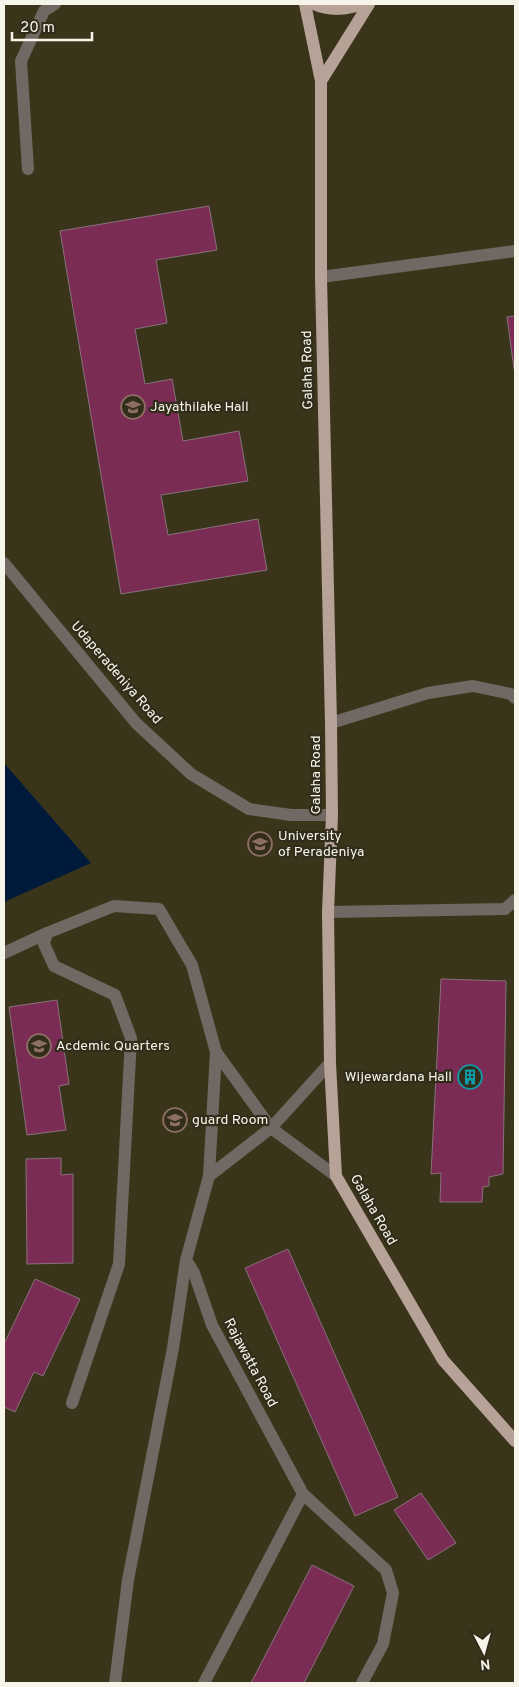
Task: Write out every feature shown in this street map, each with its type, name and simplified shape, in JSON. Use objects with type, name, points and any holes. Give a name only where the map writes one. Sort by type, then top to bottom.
[{"type":"main road","name":"Galaha Road","points":[[305,4],[321,81],[320,277],[332,815],[328,912],[330,1063],[336,1176],[443,1360],[515,1441]]},
{"type":"main road","points":[[314,4],[338,9],[356,7],[362,4]]},
{"type":"main road","points":[[321,81],[369,4]]},
{"type":"street","points":[[28,169],[21,61],[44,11],[55,4]]},
{"type":"street","points":[[320,277],[515,251]]},
{"type":"street","name":"Udaperadeniya Road","points":[[4,564],[136,723],[191,774],[249,809],[292,815],[332,815]]},
{"type":"street","points":[[331,724],[428,693],[473,686],[511,694],[515,698]]},
{"type":"street","points":[[328,912],[506,909],[515,900]]},
{"type":"street","points":[[4,953],[114,906],[160,909],[192,964],[216,1052],[209,1176],[186,1260],[173,1348],[128,1580],[115,1683]]},
{"type":"street","points":[[47,933],[44,944],[54,966],[115,995],[131,1038],[119,1264],[72,1403]]},
{"type":"street","points":[[216,1052],[271,1128],[336,1176]]},
{"type":"street","points":[[209,1176],[271,1128],[330,1063]]},
{"type":"street","name":"Rajawatta Road","points":[[186,1260],[194,1273],[212,1325],[303,1494],[386,1570],[393,1593],[384,1644],[362,1683]]},
{"type":"street","points":[[204,1683],[303,1494]]},
{"type":"shaded area","name":"University of Peradeniya","points":[[4,4],[515,4],[515,1683],[4,1683]]},
{"type":"water","points":[[4,763],[91,863],[4,902]]},
{"type":"building","name":"Jayathilake Hall","points":[[209,206],[217,250],[156,260],[167,323],[135,329],[145,384],[172,379],[183,441],[239,431],[248,481],[161,495],[168,535],[258,519],[267,570],[121,594],[60,231]]},
{"type":"building","points":[[515,316],[515,369],[514,369],[507,317]]},
{"type":"building","name":"Wijewardana Hall","points":[[441,979],[506,981],[503,1174],[489,1177],[489,1186],[483,1187],[482,1202],[440,1202],[441,1173],[431,1174]]},
{"type":"building","name":"Acdemic Quarters","points":[[57,1000],[69,1084],[59,1086],[66,1130],[27,1135],[9,1007]]},
{"type":"building","name":"guard Room","points":[[165,1112],[186,1113],[185,1127],[165,1126]]},
{"type":"building","points":[[61,1158],[61,1175],[73,1174],[73,1263],[27,1264],[26,1159]]},
{"type":"building","points":[[288,1249],[398,1497],[355,1516],[245,1268]]},
{"type":"building","points":[[35,1279],[80,1299],[43,1376],[34,1372],[15,1412],[4,1407],[4,1344]]},
{"type":"building","points":[[421,1493],[456,1543],[428,1560],[394,1510]]},
{"type":"building","points":[[312,1565],[354,1586],[304,1683],[251,1683]]},
{"type":"place","name":"Jayathilake Hall","points":[[133,407]]},
{"type":"place","name":"University of Peradeniya","points":[[260,844]]},
{"type":"place","name":"Acdemic Quarters","points":[[39,1046]]},
{"type":"place","name":"Wijewardana Hall","points":[[470,1077]]},
{"type":"place","name":"guard Room","points":[[175,1120]]}]
